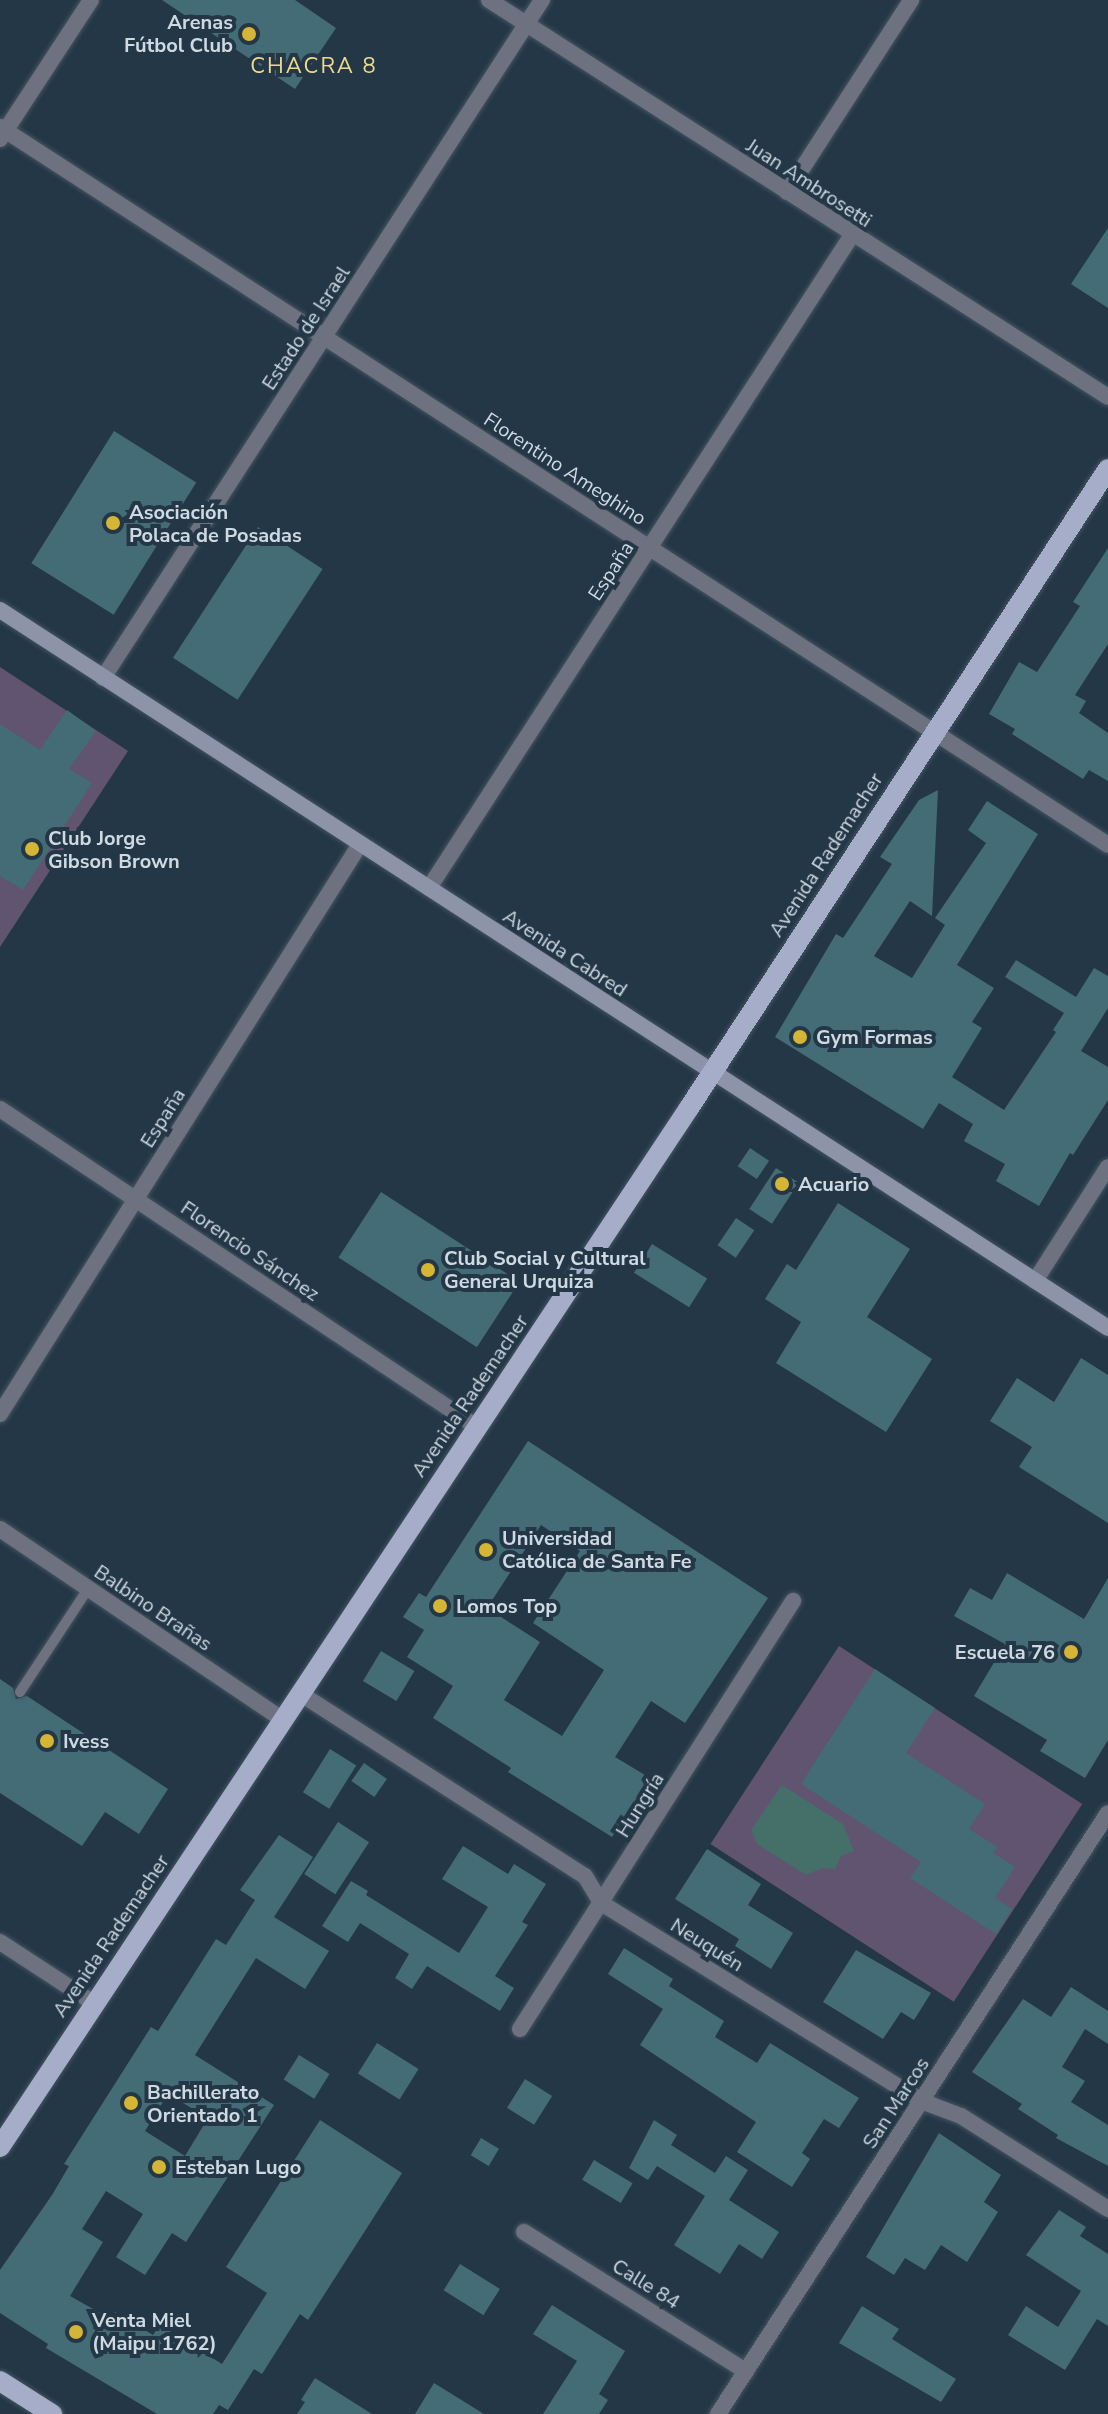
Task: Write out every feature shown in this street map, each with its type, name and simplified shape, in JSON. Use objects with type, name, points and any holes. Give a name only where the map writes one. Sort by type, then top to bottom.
[{"type":"main road","name":"Avenida Rademacher","points":[[0,2147],[713,1072],[1108,469]]},
{"type":"main road","name":"Avenida Cabred","points":[[0,610],[1108,1328]]},
{"type":"main road","points":[[0,2381],[52,2414]]},
{"type":"street","points":[[2,133],[91,0]]},
{"type":"street","name":"Juan Ambrosetti","points":[[489,0],[1108,397]]},
{"type":"street","name":"Estado de Israel","points":[[103,678],[542,0]]},
{"type":"street","points":[[787,192],[911,0]]},
{"type":"street","name":"Florentino Ameghino","points":[[2,133],[324,337],[1108,845]]},
{"type":"street","name":"España","points":[[429,888],[852,235]]},
{"type":"street","name":"España","points":[[0,1414],[360,844]]},
{"type":"street","name":"Florencio Sánchez","points":[[0,1109],[477,1427]]},
{"type":"street","points":[[1035,1281],[1108,1167]]},
{"type":"street","name":"Balbino Brañas","points":[[0,1529],[283,1720]]},
{"type":"street","name":"Hungría","points":[[520,2029],[793,1601]]},
{"type":"street","name":"Neuquén","points":[[301,1694],[585,1876],[601,1903],[921,2101],[961,2116],[1108,2209]]},
{"type":"street","name":"San Marcos","points":[[718,2414],[1108,1813]]},
{"type":"street","points":[[0,1942],[95,2004]]},
{"type":"street","name":"Calle 84","points":[[524,2232],[746,2371]]},
{"type":"lane","points":[[20,1692],[88,1589]]},
{"type":"shaded area","name":"Club Jorge Gibson Brown","points":[[0,667],[128,751],[0,947]]},
{"type":"shaded area","points":[[839,1646],[1082,1804],[954,2002],[710,1844]]},
{"type":"shaded area","points":[[782,1785],[843,1824],[854,1851],[841,1856],[835,1869],[822,1868],[806,1875],[757,1844],[751,1830]]},
{"type":"building","name":"Arenas Fútbol Club","points":[[162,0],[295,0],[336,28],[295,89]]},
{"type":"building","points":[[1108,228],[1108,308],[1071,284]]},
{"type":"building","name":"Asociación Polaca de Posadas","points":[[114,431],[196,482],[114,615],[31,563]]},
{"type":"building","points":[[258,527],[323,569],[238,700],[173,658]]},
{"type":"building","points":[[1108,548],[1108,644],[1075,695],[1086,701],[1079,713],[1108,733],[1108,781],[1089,770],[1083,779],[1012,734],[1015,729],[989,714],[1019,662],[1037,672],[1080,606],[1073,602]]},
{"type":"building","points":[[67,710],[96,731],[69,769],[92,783],[23,890],[0,876],[0,724],[40,750]]},
{"type":"building","points":[[938,790],[932,916],[910,901],[874,956],[912,978],[945,925],[935,918],[986,843],[968,830],[987,801],[1038,834],[957,965],[994,988],[972,1022],[982,1028],[952,1077],[1004,1110],[1056,1032],[1053,1030],[1064,1013],[1005,977],[1016,960],[1076,997],[1094,968],[1108,976],[1108,1008],[1081,1051],[1108,1067],[1108,1100],[1073,1155],[1070,1153],[1039,1206],[996,1181],[1005,1164],[964,1141],[973,1124],[939,1103],[923,1129],[775,1037],[836,934],[843,938],[892,864],[880,857],[919,800]]},
{"type":"building","points":[[750,1148],[769,1161],[757,1179],[738,1166]]},
{"type":"building","points":[[776,1168],[799,1183],[772,1224],[749,1209]]},
{"type":"building","name":"Club Social y Cultural General Urquiza","points":[[381,1192],[519,1282],[477,1347],[339,1257]]},
{"type":"building","points":[[838,1203],[910,1249],[867,1317],[932,1359],[886,1432],[776,1363],[801,1322],[765,1299],[787,1264],[796,1270]]},
{"type":"building","points":[[736,1218],[754,1230],[736,1258],[718,1245]]},
{"type":"building","points":[[652,1244],[707,1278],[689,1307],[634,1273]]},
{"type":"building","points":[[1081,1358],[1108,1375],[1108,1523],[1019,1467],[1032,1447],[990,1421],[1017,1378],[1054,1402]]},
{"type":"building","points":[[528,1441],[768,1598],[685,1723],[651,1701],[615,1757],[650,1778],[612,1837],[508,1772],[511,1768],[433,1718],[453,1686],[407,1657],[424,1630],[403,1617],[419,1593],[426,1597]],"holes":[[[541,1525],[580,1551],[533,1623],[604,1670],[562,1736],[504,1700],[540,1642],[487,1608]]]},
{"type":"building","points":[[1007,1573],[1084,1619],[1108,1578],[1108,1740],[1085,1778],[1040,1751],[1047,1740],[974,1696],[1005,1644],[954,1616],[970,1588],[992,1600]]},
{"type":"building","points":[[381,1651],[414,1671],[396,1701],[363,1681]]},
{"type":"building","points":[[875,1669],[935,1708],[906,1753],[985,1804],[969,1829],[997,1847],[993,1853],[1015,1867],[995,1898],[1012,1909],[996,1934],[910,1878],[921,1862],[801,1784]]},
{"type":"building","name":"Ivess","points":[[0,1679],[13,1688],[16,1699],[27,1696],[168,1789],[139,1834],[105,1812],[82,1846],[0,1793]]},
{"type":"building","points":[[330,1749],[356,1765],[329,1809],[303,1792]]},
{"type":"building","points":[[364,1763],[387,1779],[374,1797],[351,1781]]},
{"type":"building","points":[[338,1822],[369,1842],[335,1894],[304,1874]]},
{"type":"building","points":[[279,1835],[313,1857],[274,1917],[329,1951],[305,1989],[256,1958],[195,2055],[274,2105],[186,2242],[172,2233],[145,2275],[116,2257],[143,2214],[106,2191],[82,2229],[103,2242],[70,2296],[111,2319],[115,2312],[153,2335],[160,2325],[222,2364],[267,2293],[226,2267],[320,2120],[402,2173],[308,2320],[300,2314],[262,2374],[254,2369],[228,2410],[219,2405],[213,2414],[157,2414],[46,2348],[48,2344],[0,2313],[0,2270],[52,2195],[69,2166],[64,2164],[151,2027],[158,2031],[216,1939],[226,1945],[255,1900],[240,1890]],"holes":[[[168,2094],[208,2118],[185,2156],[145,2131]]]},
{"type":"building","points":[[463,1846],[508,1874],[514,1864],[546,1884],[522,1922],[528,1925],[495,1976],[514,1988],[500,2011],[427,1966],[412,1989],[395,1978],[409,1954],[360,1923],[348,1942],[322,1926],[351,1881],[368,1891],[366,1895],[459,1953],[488,1907],[442,1879]]},
{"type":"building","points":[[707,1849],[761,1884],[748,1905],[793,1933],[771,1969],[735,1946],[739,1939],[675,1899]]},
{"type":"building","points":[[624,1948],[673,1979],[669,1986],[724,2021],[715,2037],[757,2063],[770,2043],[859,2098],[839,2128],[824,2119],[802,2153],[810,2159],[792,2187],[737,2152],[756,2122],[640,2045],[663,2009],[608,1974]]},
{"type":"building","points":[[856,1950],[931,1993],[914,2020],[901,2012],[883,2039],[823,2002]]},
{"type":"building","points":[[1071,1987],[1108,2011],[1108,2044],[1085,2029],[1062,2067],[1085,2081],[1071,2102],[1108,2125],[1108,2166],[1056,2138],[1058,2135],[1018,2109],[1022,2104],[972,2072],[1023,1999],[1051,2017]]},
{"type":"building","points":[[377,2043],[419,2069],[399,2099],[358,2074]]},
{"type":"building","points":[[299,2055],[330,2074],[314,2099],[284,2080]]},
{"type":"building","points":[[525,2079],[552,2096],[534,2125],[507,2108]]},
{"type":"building","points":[[654,2120],[677,2135],[671,2145],[715,2173],[726,2156],[748,2170],[729,2200],[779,2232],[762,2259],[739,2244],[720,2274],[674,2245],[705,2196],[657,2166],[648,2180],[629,2168]]},
{"type":"building","points":[[939,2133],[1001,2175],[984,2202],[998,2212],[967,2262],[941,2245],[925,2270],[905,2258],[894,2275],[866,2257]]},
{"type":"building","points":[[481,2138],[499,2149],[489,2166],[471,2155]]},
{"type":"building","points":[[594,2160],[633,2183],[621,2203],[582,2180]]},
{"type":"building","points":[[1059,2210],[1086,2227],[1080,2236],[1108,2254],[1108,2326],[1097,2319],[1065,2370],[1008,2335],[1026,2306],[1058,2327],[1081,2291],[1026,2255]]},
{"type":"building","points":[[460,2264],[500,2289],[483,2315],[444,2290]]},
{"type":"building","points":[[552,2305],[625,2351],[599,2394],[608,2400],[599,2414],[543,2414],[577,2361],[533,2334]]},
{"type":"building","points":[[862,2306],[899,2329],[892,2339],[956,2379],[941,2402],[839,2343]]},
{"type":"building","points":[[315,2378],[372,2414],[297,2414],[305,2402],[301,2400]]},
{"type":"building","points":[[434,2383],[484,2414],[415,2414]]},
{"type":"place","name":"Arenas Fútbol Club","points":[[249,34]]},
{"type":"place","name":"Asociación Polaca de Posadas","points":[[113,523]]},
{"type":"place","name":"Club Jorge Gibson Brown","points":[[32,849]]},
{"type":"place","name":"Gym Formas","points":[[800,1037]]},
{"type":"place","name":"Acuario","points":[[782,1184]]},
{"type":"place","name":"Club Social y Cultural General Urquiza","points":[[428,1270]]},
{"type":"place","name":"Universidad Católica de Santa Fe","points":[[486,1550]]},
{"type":"place","name":"Lomos Top","points":[[440,1606]]},
{"type":"place","name":"Escuela 76","points":[[1071,1652]]},
{"type":"place","name":"Ivess","points":[[47,1741]]},
{"type":"place","name":"Bachillerato Orientado 1","points":[[131,2103]]},
{"type":"place","name":"Esteban Lugo","points":[[159,2167]]},
{"type":"place","name":"Venta Miel (Maipu 1762)","points":[[76,2332]]},
{"type":"district","name":"CHACRA 8","points":[[314,67]]}]
